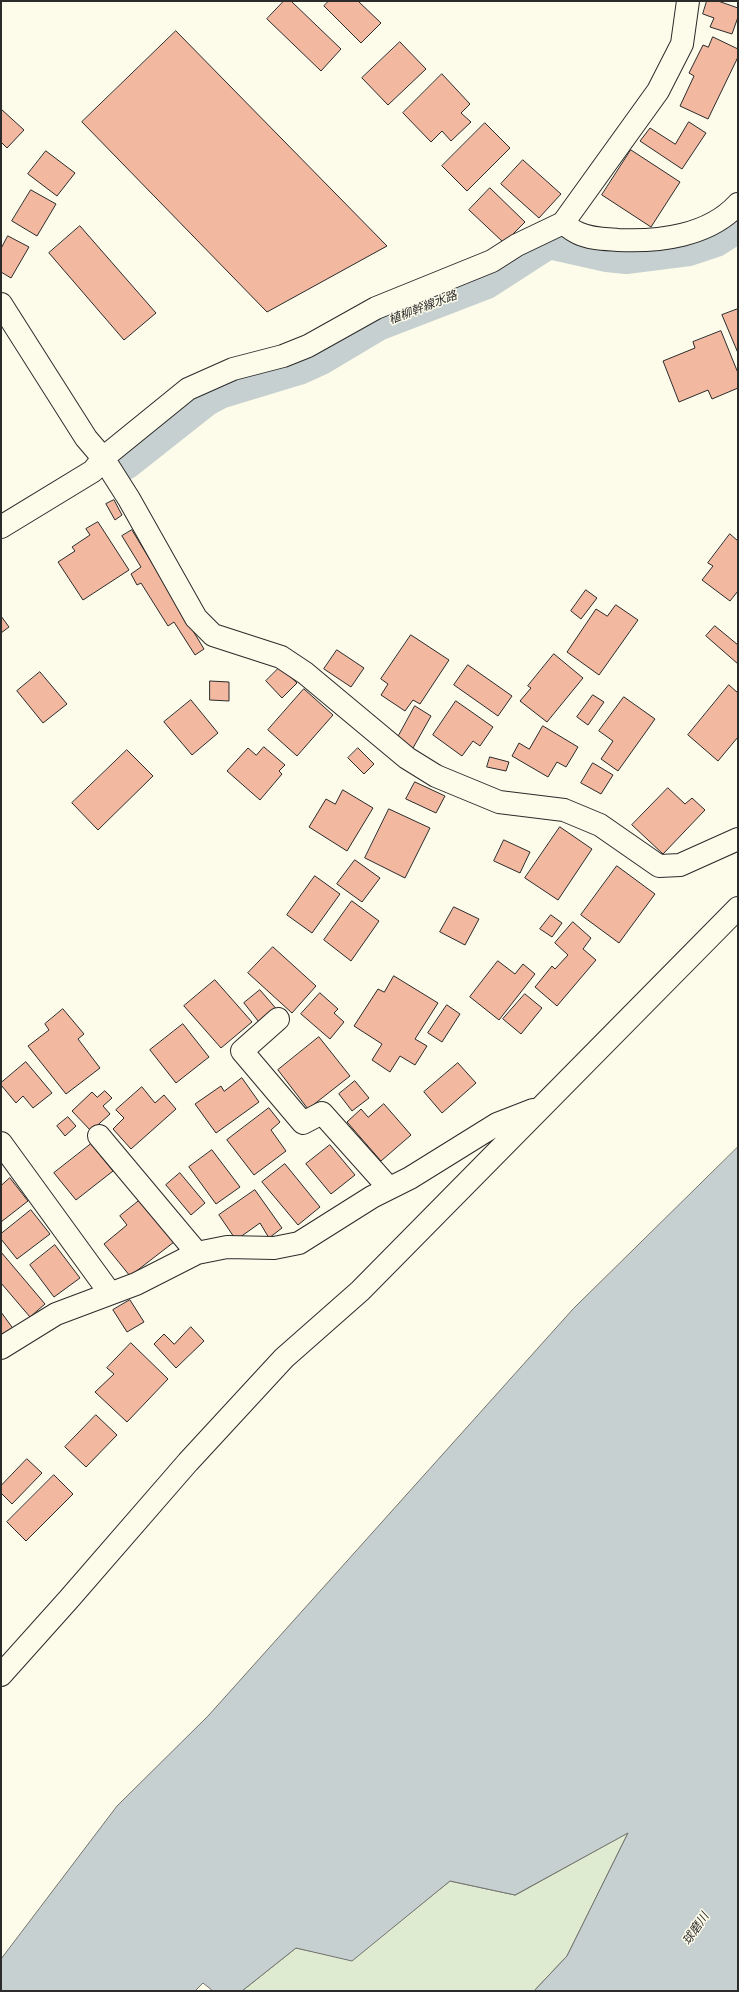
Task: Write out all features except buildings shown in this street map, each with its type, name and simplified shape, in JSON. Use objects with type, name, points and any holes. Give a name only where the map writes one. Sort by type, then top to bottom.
[{"type":"street","points":[[1,526],[93,471],[103,458],[188,389],[233,369],[283,356],[308,346],[376,308],[492,261],[517,244],[563,223],[658,91],[682,44],[688,1]]},
{"type":"street","points":[[563,223],[579,234],[601,239],[640,241],[675,237],[705,227],[729,214],[738,204]]},
{"type":"street","points":[[1,304],[86,438],[103,458],[129,499],[196,618],[213,635],[281,657],[305,673],[407,758],[436,776],[499,802],[564,810],[600,825],[659,866],[680,865],[738,839]]},
{"type":"street","points":[[1,1675],[188,1462],[284,1358],[360,1291],[539,1107],[738,908]]},
{"type":"street","points":[[278,1019],[242,1051],[303,1123],[322,1113],[389,1188]]},
{"type":"street","points":[[1,1348],[56,1314],[136,1284],[197,1253],[227,1247],[274,1248],[299,1243],[389,1188],[410,1178],[497,1124],[539,1107]]},
{"type":"street","points":[[99,1136],[197,1253]]},
{"type":"street","points":[[1,1143],[110,1293]]},
{"type":"green space","points":[[628,1833],[567,1956],[534,1991],[242,1991],[296,1948],[352,1960],[450,1881],[515,1895]]},
{"type":"water","name":"球磨川","points":[[738,1147],[738,1991],[534,1991],[567,1956],[628,1833],[515,1895],[450,1881],[352,1961],[296,1948],[242,1991],[213,1991],[203,1983],[195,1991],[1,1991],[1,1959],[117,1806],[208,1716],[573,1309]]},
{"type":"waterway","name":"植柳幹線水路","points":[[126,465],[207,401],[220,394],[299,370],[321,360],[378,326],[487,284],[549,244],[607,257],[626,259],[689,251],[716,242],[738,228]]}]
